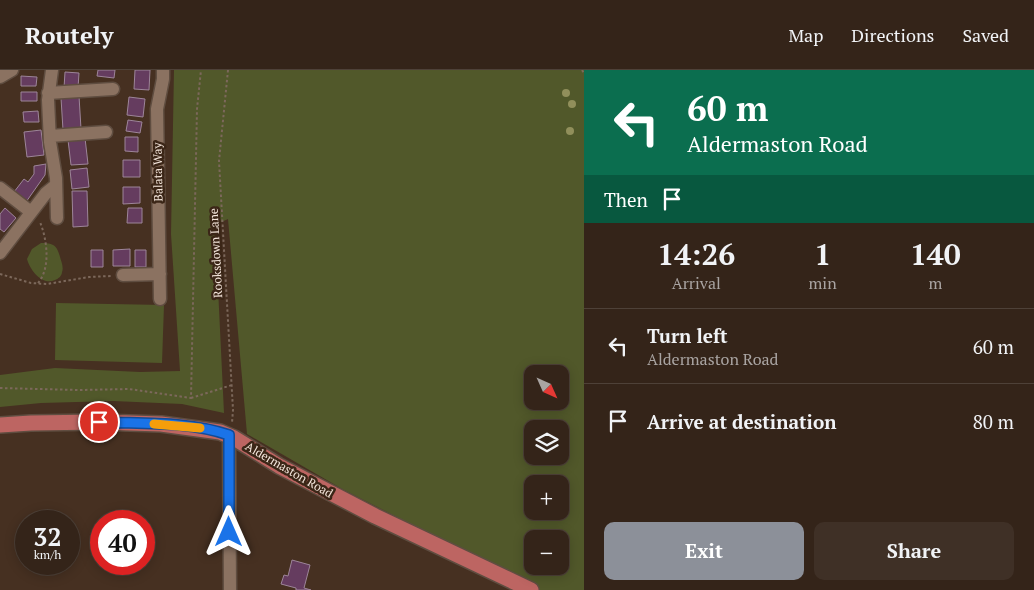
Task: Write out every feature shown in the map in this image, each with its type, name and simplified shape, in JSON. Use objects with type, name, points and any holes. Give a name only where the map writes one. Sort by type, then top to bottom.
[{"type":"main road","name":"Aldermaston Road","points":[[0,425],[99,422],[161,424],[208,429],[229,435],[279,466],[323,490],[529,590]]},
{"type":"street","points":[[0,77],[12,70]]},
{"type":"street","points":[[52,70],[48,93],[57,218]]},
{"type":"street","name":"Balata Way","points":[[160,299],[157,109],[163,70]]},
{"type":"street","points":[[48,93],[113,89]]},
{"type":"street","points":[[50,136],[106,132]]},
{"type":"street","points":[[0,253],[46,193],[56,185]]},
{"type":"street","points":[[0,188],[30,213]]},
{"type":"street","points":[[123,275],[160,274]]},
{"type":"street","points":[[229,435],[230,590]]},
{"type":"path","name":"Rooksdown Lane","points":[[228,70],[219,161],[233,410],[232,427],[229,435]]},
{"type":"path","points":[[582,70],[584,74]]},
{"type":"path","points":[[30,213],[40,222],[46,243],[44,274],[38,283]]},
{"type":"path","points":[[0,274],[16,279],[48,284],[89,277],[123,275]]},
{"type":"path","points":[[191,398],[232,385]]},
{"type":"green space","points":[[174,70],[584,70],[584,590],[540,590],[344,490],[247,434],[228,219],[215,225],[224,413],[182,404],[113,401],[41,403],[0,407],[0,375],[55,368],[140,372],[180,371],[171,234]]},
{"type":"green space","points":[[41,243],[56,247],[59,253],[63,270],[61,276],[55,280],[46,281],[37,276],[27,259],[32,249]]},
{"type":"green space","points":[[56,303],[164,305],[162,363],[55,360]]},
{"type":"building","points":[[98,70],[115,70],[114,78],[97,76]]},
{"type":"building","points":[[135,70],[150,70],[149,90],[134,89]]},
{"type":"building","points":[[65,72],[79,73],[78,88],[64,88]]},
{"type":"building","points":[[21,76],[37,77],[36,86],[21,86]]},
{"type":"building","points":[[21,92],[37,92],[37,101],[21,101]]},
{"type":"building","points":[[79,96],[81,129],[63,130],[61,98]]},
{"type":"building","points":[[129,97],[145,99],[143,117],[127,115]]},
{"type":"building","points":[[38,111],[39,122],[24,122],[23,112]]},
{"type":"building","points":[[128,120],[142,122],[140,133],[126,131]]},
{"type":"building","points":[[41,130],[44,155],[27,157],[24,132]]},
{"type":"building","points":[[125,137],[138,137],[138,152],[125,151]]},
{"type":"building","points":[[85,138],[88,164],[71,165],[68,140]]},
{"type":"building","points":[[123,160],[140,160],[140,177],[123,177]]},
{"type":"building","points":[[46,164],[45,175],[26,202],[14,192],[24,179],[28,182],[34,174],[34,166]]},
{"type":"building","points":[[87,168],[89,187],[72,189],[70,170]]},
{"type":"building","points":[[123,187],[140,187],[140,203],[123,204]]},
{"type":"building","points":[[72,191],[87,191],[88,226],[73,227]]},
{"type":"building","points":[[5,208],[16,218],[4,232],[0,229],[0,214]]},
{"type":"building","points":[[128,208],[142,208],[142,223],[127,223]]},
{"type":"building","points":[[130,249],[130,266],[113,266],[113,250]]},
{"type":"building","points":[[91,250],[103,250],[103,267],[91,267]]},
{"type":"building","points":[[135,250],[146,250],[146,267],[135,267]]},
{"type":"building","points":[[292,560],[310,565],[304,588],[311,590],[296,590],[296,588],[281,584],[284,575],[288,576]]},
{"type":"slow traffic","points":[[154,424],[200,428]]},
{"type":"route","points":[[99,422],[161,424],[208,429],[229,435],[229,532]]}]
